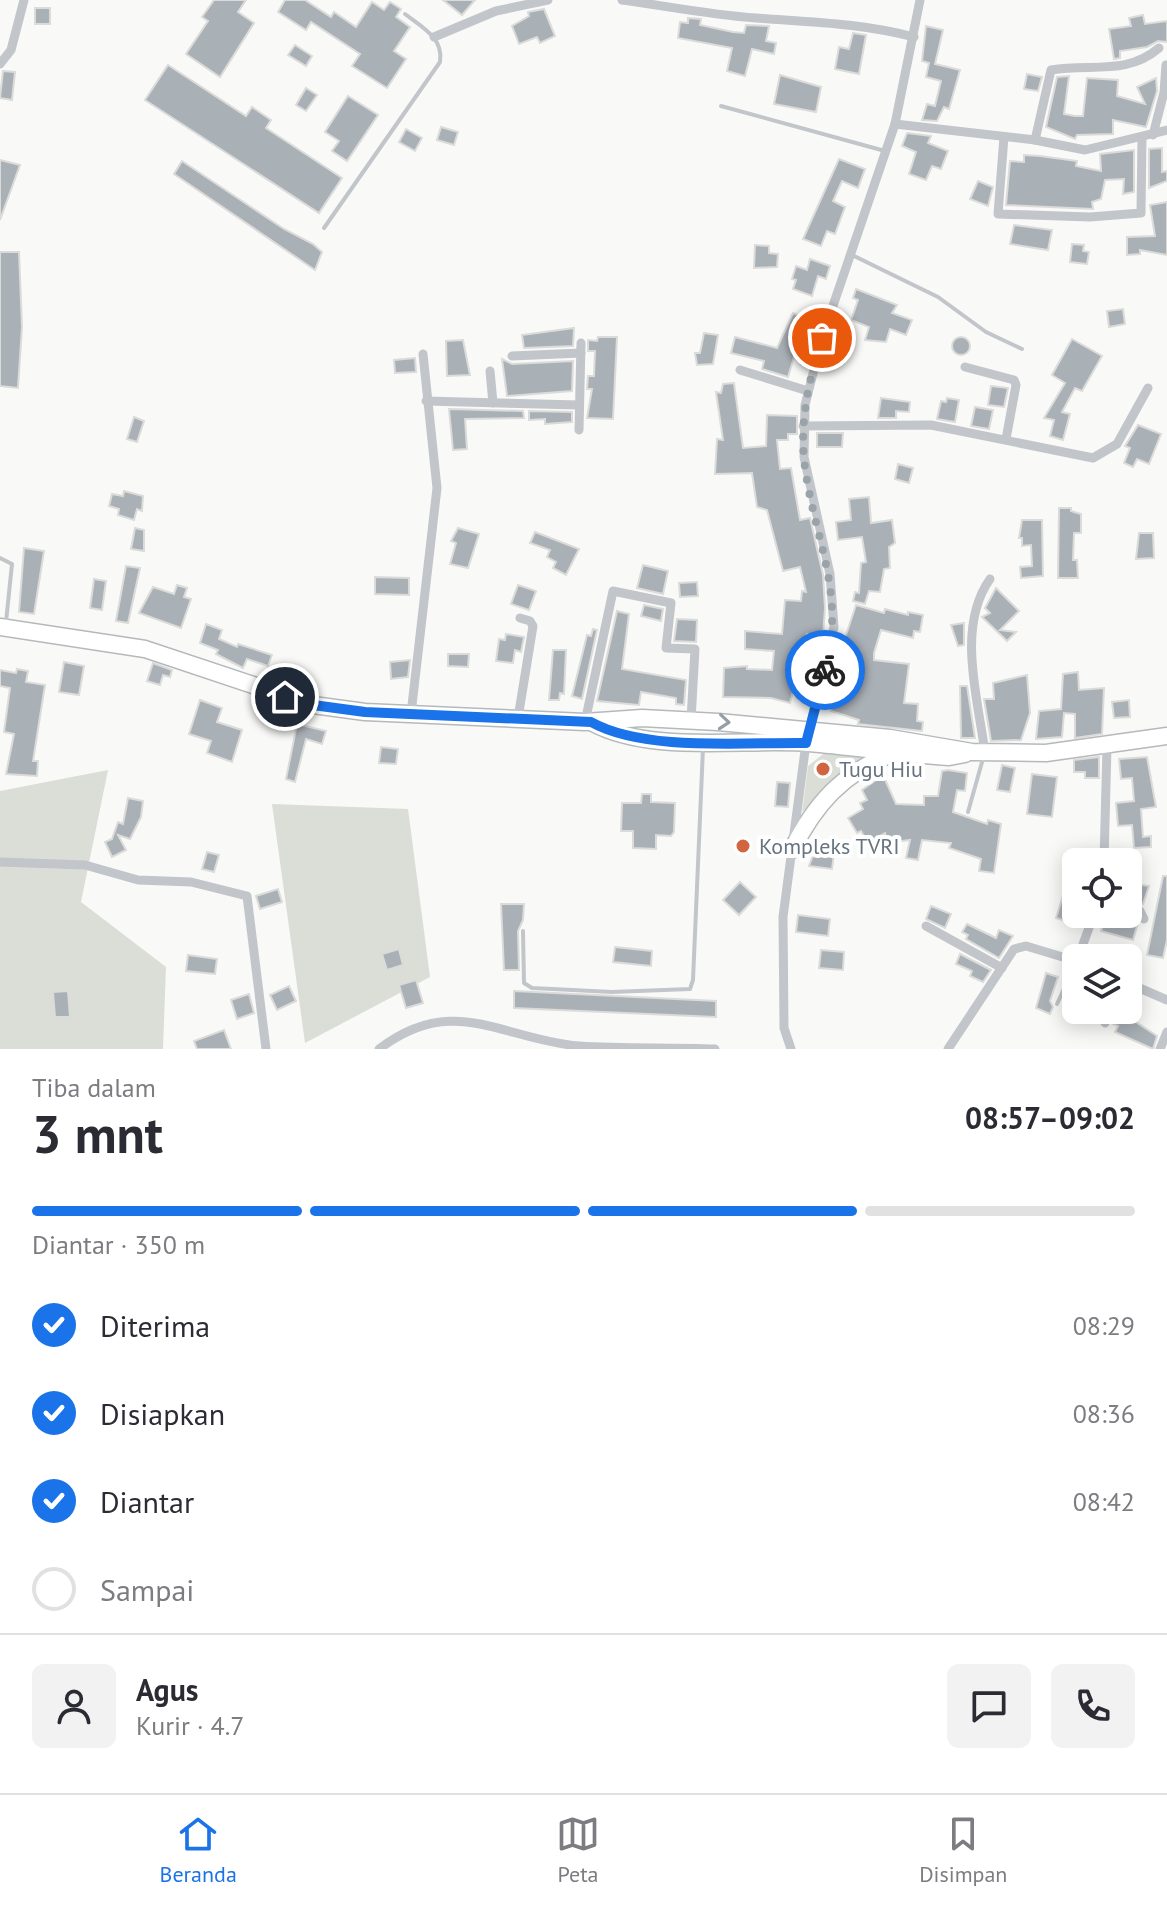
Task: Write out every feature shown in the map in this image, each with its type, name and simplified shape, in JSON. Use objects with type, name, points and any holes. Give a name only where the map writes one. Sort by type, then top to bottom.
[{"type":"highway","points":[[3,627],[145,649],[313,705],[411,714],[588,722],[635,735],[703,742],[808,737],[890,738],[978,752],[1046,753],[1167,736]]},
{"type":"highway","points":[[588,722],[607,718],[691,720],[892,753],[949,757],[978,752]]},
{"type":"highway","points":[[792,850],[806,822],[832,789],[866,764],[892,753]]},
{"type":"street","points":[[0,64],[11,50],[24,0]]},
{"type":"street","points":[[434,37],[496,11],[548,0]]},
{"type":"street","points":[[622,0],[754,18],[801,18],[877,27],[914,37]]},
{"type":"street","points":[[791,1049],[784,1028],[783,917],[808,737],[831,649],[834,606],[830,574],[809,490],[803,426],[808,391],[822,338],[895,124],[920,0]]},
{"type":"street","points":[[1035,140],[1051,70],[1124,67],[1143,61],[1159,48]]},
{"type":"street","points":[[1004,137],[996,213],[1079,217],[1141,213],[1147,136],[1164,92],[1166,65]]},
{"type":"street","points":[[895,124],[1035,140],[1085,150],[1167,130]]},
{"type":"street","points":[[512,356],[581,348],[579,430]]},
{"type":"street","points":[[411,714],[437,488],[423,354]]},
{"type":"street","points":[[965,367],[1014,380],[1016,385],[1006,439]]},
{"type":"street","points":[[740,370],[808,391]]},
{"type":"street","points":[[490,371],[493,403]]},
{"type":"street","points":[[803,426],[931,425],[1093,458],[1117,444],[1148,388]]},
{"type":"street","points":[[426,401],[579,405]]},
{"type":"street","points":[[978,752],[972,622],[978,599],[990,579]]},
{"type":"street","points":[[588,722],[613,591],[671,603],[666,648],[695,649],[691,720]]},
{"type":"street","points":[[518,718],[533,626],[530,621],[520,618]]},
{"type":"street","points":[[1104,848],[1107,746]]},
{"type":"street","points":[[0,862],[85,865],[138,880],[191,882],[247,896],[266,1049]]},
{"type":"street","points":[[1142,915],[1144,919]]},
{"type":"street","points":[[926,926],[1002,968]]},
{"type":"street","points":[[948,1049],[1019,946],[1062,957]]},
{"type":"street","points":[[1142,989],[1167,1000]]},
{"type":"street","points":[[379,1049],[430,1021],[469,1020],[580,1047],[715,1049]]},
{"type":"street","points":[[1160,1049],[1167,1032]]},
{"type":"lane","points":[[324,228],[440,62],[441,49],[434,37],[405,14]]},
{"type":"lane","points":[[721,106],[887,151]]},
{"type":"lane","points":[[852,255],[938,297],[986,332],[1022,349]]},
{"type":"lane","points":[[0,558],[12,564],[3,627]]},
{"type":"lane","points":[[0,583],[10,584]]},
{"type":"lane","points":[[523,931],[526,986],[612,992],[690,989],[693,980],[703,742]]},
{"type":"lane","points":[[968,812],[978,752]]},
{"type":"lane","points":[[1057,1004],[1062,993]]},
{"type":"shaded area","points":[[827,751],[870,756],[802,812],[808,766]]},
{"type":"shaded area","points":[[108,770],[81,902],[166,967],[163,1049],[0,1049],[0,791]]},
{"type":"shaded area","points":[[272,804],[408,809],[430,977],[305,1043]]},
{"type":"building","points":[[214,0],[246,0],[238,12],[254,23],[220,77],[186,54],[208,21],[202,17]]},
{"type":"building","points":[[285,0],[305,0],[331,17],[334,12],[356,27],[372,2],[384,10],[390,2],[401,9],[396,17],[410,27],[394,51],[406,59],[387,88],[352,66],[360,54],[311,22],[306,30],[278,12]]},
{"type":"building","points":[[443,0],[475,0],[462,15]]},
{"type":"building","points":[[35,8],[50,8],[50,24],[35,24]]},
{"type":"building","points":[[544,9],[555,36],[540,43],[537,37],[519,44],[512,26],[529,16],[528,12]]},
{"type":"building","points":[[1143,15],[1145,24],[1167,21],[1167,42],[1158,41],[1147,47],[1120,51],[1120,58],[1114,59],[1109,29],[1131,26],[1129,18]]},
{"type":"building","points":[[688,18],[701,19],[700,25],[733,32],[744,33],[746,25],[769,26],[766,41],[776,43],[774,54],[752,49],[745,76],[727,71],[732,48],[678,38],[680,22],[688,23]]},
{"type":"building","points":[[926,26],[943,30],[935,64],[960,70],[949,109],[944,107],[937,121],[922,120],[927,104],[935,106],[941,81],[926,77],[929,63],[922,61]]},
{"type":"building","points":[[853,33],[866,35],[859,74],[835,69],[839,47],[849,49]]},
{"type":"building","points":[[295,45],[312,56],[306,66],[288,55]]},
{"type":"building","points":[[168,65],[246,116],[252,107],[271,120],[266,128],[342,178],[319,213],[145,100]]},
{"type":"building","points":[[3,71],[15,72],[12,100],[0,98]]},
{"type":"building","points":[[1027,74],[1042,77],[1038,91],[1024,89]]},
{"type":"building","points":[[780,75],[821,87],[816,112],[774,104]]},
{"type":"building","points":[[1069,76],[1064,114],[1075,116],[1083,116],[1087,78],[1118,80],[1117,96],[1145,104],[1137,87],[1156,78],[1157,91],[1146,127],[1113,120],[1113,134],[1077,135],[1075,139],[1046,127],[1057,77]]},
{"type":"building","points":[[306,88],[317,95],[306,111],[296,105]]},
{"type":"building","points":[[348,96],[378,115],[347,161],[332,151],[339,141],[325,132]]},
{"type":"building","points":[[441,127],[458,132],[454,145],[437,140]]},
{"type":"building","points":[[406,129],[422,138],[415,151],[399,142]]},
{"type":"building","points":[[907,133],[931,136],[928,143],[948,151],[941,169],[932,166],[926,180],[909,174],[916,152],[902,146]]},
{"type":"building","points":[[1162,148],[1162,172],[1167,171],[1167,181],[1149,188],[1149,149]]},
{"type":"building","points":[[1134,150],[1134,192],[1123,194],[1124,179],[1105,180],[1101,199],[1092,202],[1093,209],[1006,205],[1010,161],[1024,162],[1024,155],[1040,156],[1077,161],[1076,166],[1101,171],[1100,154]]},
{"type":"building","points":[[839,159],[865,169],[858,188],[842,181],[833,201],[845,207],[835,234],[827,231],[821,246],[803,239]]},
{"type":"building","points":[[0,160],[20,165],[0,220]]},
{"type":"building","points":[[182,161],[284,229],[313,244],[322,252],[315,270],[174,174]]},
{"type":"building","points":[[978,181],[993,187],[988,206],[970,199]]},
{"type":"building","points":[[1167,202],[1167,255],[1140,250],[1140,254],[1127,255],[1127,237],[1155,236],[1150,205]]},
{"type":"building","points":[[1014,225],[1052,230],[1048,250],[1010,244]]},
{"type":"building","points":[[1072,244],[1084,245],[1083,251],[1089,252],[1087,264],[1070,262]]},
{"type":"building","points":[[755,245],[769,246],[769,253],[778,254],[777,267],[754,268]]},
{"type":"building","points":[[0,252],[19,252],[22,327],[18,388],[0,386]]},
{"type":"building","points":[[810,259],[830,266],[826,279],[818,276],[812,296],[793,289],[796,280],[792,279],[796,266],[807,270]]},
{"type":"building","points":[[856,289],[897,305],[892,313],[912,320],[906,335],[890,329],[886,342],[865,340],[869,327],[851,320],[858,300],[853,298]]},
{"type":"building","points":[[1123,309],[1125,324],[1109,327],[1107,311]]},
{"type":"building","points":[[793,313],[809,319],[801,340],[807,342],[802,356],[795,354],[788,377],[762,369],[764,361],[731,353],[735,337],[777,348]]},
{"type":"building","points":[[574,328],[573,346],[524,348],[522,335]]},
{"type":"building","points":[[704,333],[718,335],[713,364],[697,365],[695,353],[700,353]]},
{"type":"building","points":[[598,337],[617,337],[613,419],[587,418],[592,389],[587,389],[588,376],[594,376],[595,351],[588,351],[588,340],[597,341]]},
{"type":"building","points":[[957,337],[965,337],[970,346],[968,353],[957,355],[952,350],[952,342]]},
{"type":"building","points":[[1072,339],[1102,356],[1082,391],[1075,388],[1062,412],[1070,414],[1063,440],[1050,436],[1054,420],[1044,418],[1065,383],[1052,375]]},
{"type":"building","points":[[463,340],[470,375],[447,376],[446,341]]},
{"type":"building","points":[[415,358],[416,372],[395,373],[394,360]]},
{"type":"building","points":[[502,359],[512,364],[573,361],[572,391],[507,396]]},
{"type":"building","points":[[734,383],[743,448],[766,446],[767,415],[797,416],[797,434],[788,434],[788,440],[777,440],[780,469],[791,468],[800,520],[810,518],[823,575],[825,608],[823,636],[807,634],[805,654],[818,655],[817,664],[800,663],[790,703],[771,698],[723,697],[724,668],[747,666],[747,669],[772,670],[774,651],[745,649],[745,631],[782,634],[785,600],[801,601],[802,591],[806,592],[800,567],[783,571],[767,510],[757,507],[752,473],[715,474],[717,439],[723,440],[716,392],[721,393],[723,384]]},
{"type":"building","points":[[991,386],[1008,388],[1004,407],[988,405]]},
{"type":"building","points":[[881,398],[910,402],[909,412],[896,411],[896,418],[878,418]]},
{"type":"building","points":[[947,398],[959,400],[955,422],[937,419],[941,401],[946,402]]},
{"type":"building","points":[[975,407],[993,410],[989,429],[971,426]]},
{"type":"building","points":[[449,409],[523,411],[524,418],[465,419],[467,449],[453,450]]},
{"type":"building","points":[[529,411],[572,412],[572,422],[545,424],[545,419],[529,420]]},
{"type":"building","points":[[134,417],[144,421],[137,442],[127,439]]},
{"type":"building","points":[[1138,425],[1161,434],[1149,464],[1137,459],[1133,467],[1124,463],[1130,448],[1125,446]]},
{"type":"building","points":[[817,433],[843,433],[842,447],[817,447]]},
{"type":"building","points":[[898,464],[913,468],[909,483],[895,479]]},
{"type":"building","points":[[124,491],[143,496],[142,511],[137,509],[134,520],[118,515],[119,509],[109,506],[112,494],[123,496]]},
{"type":"building","points":[[869,497],[871,523],[892,520],[895,543],[889,547],[890,568],[884,569],[880,592],[869,591],[865,604],[853,601],[855,592],[859,593],[861,563],[866,562],[862,537],[838,540],[836,522],[851,520],[849,499]]},
{"type":"building","points":[[1059,508],[1071,508],[1071,511],[1081,514],[1081,533],[1074,533],[1073,560],[1077,560],[1078,578],[1058,578]]},
{"type":"building","points":[[1022,520],[1042,520],[1043,576],[1021,578],[1020,567],[1032,566],[1031,545],[1022,546],[1022,538],[1019,538]]},
{"type":"building","points":[[135,528],[144,530],[144,551],[131,549]]},
{"type":"building","points":[[458,528],[479,534],[468,568],[450,564],[456,543],[451,541]]},
{"type":"building","points":[[535,532],[579,549],[566,575],[553,568],[556,562],[547,557],[550,550],[530,543]]},
{"type":"building","points":[[1139,533],[1153,533],[1154,558],[1136,559]]},
{"type":"building","points":[[24,548],[44,551],[34,614],[19,612]]},
{"type":"building","points":[[643,565],[668,571],[663,594],[637,588]]},
{"type":"building","points":[[126,566],[140,568],[128,623],[116,621]]},
{"type":"building","points":[[375,577],[409,578],[409,595],[375,594]]},
{"type":"building","points":[[94,579],[106,581],[102,610],[90,608]]},
{"type":"building","points":[[697,582],[698,596],[680,597],[679,583]]},
{"type":"building","points":[[177,585],[187,588],[184,597],[191,599],[181,628],[139,613],[153,587],[174,594]]},
{"type":"building","points":[[518,585],[536,591],[529,610],[511,604]]},
{"type":"building","points":[[996,588],[1019,611],[1000,630],[1016,632],[1007,641],[982,617],[990,613],[985,608]]},
{"type":"building","points":[[644,605],[663,609],[661,621],[641,616]]},
{"type":"building","points":[[856,605],[884,613],[885,609],[923,615],[920,632],[914,631],[913,638],[881,630],[874,653],[874,660],[909,664],[904,703],[918,704],[917,721],[923,722],[922,731],[858,724],[859,720],[831,711],[839,685],[835,683],[843,661],[844,654],[840,653]]},
{"type":"building","points":[[617,611],[629,614],[622,669],[686,680],[684,705],[676,704],[676,698],[641,692],[639,705],[597,701]]},
{"type":"building","points":[[677,619],[697,620],[696,642],[674,641]]},
{"type":"building","points":[[964,623],[964,645],[958,646],[951,625]]},
{"type":"building","points":[[206,624],[222,630],[219,639],[237,647],[238,644],[272,655],[268,666],[247,659],[243,668],[216,654],[218,650],[200,643]]},
{"type":"building","points":[[593,629],[597,630],[582,699],[572,696],[587,635],[591,636]]},
{"type":"building","points":[[506,634],[524,637],[521,652],[515,650],[513,663],[496,661],[499,639],[505,640]]},
{"type":"building","points":[[553,650],[566,650],[564,694],[560,693],[559,700],[549,700]]},
{"type":"building","points":[[448,654],[469,654],[468,667],[448,666]]},
{"type":"building","points":[[410,660],[408,677],[391,679],[390,662]]},
{"type":"building","points":[[64,662],[84,666],[79,695],[59,692]]},
{"type":"building","points":[[153,663],[172,670],[170,677],[163,675],[160,685],[147,681]]},
{"type":"building","points":[[17,669],[28,671],[26,682],[45,685],[33,761],[38,761],[37,776],[6,774],[14,734],[4,732],[10,688],[0,686],[0,670],[16,673]]},
{"type":"building","points":[[1078,672],[1079,690],[1104,688],[1102,734],[1075,738],[1075,714],[1064,713],[1062,737],[1036,739],[1039,711],[1061,709],[1063,674]]},
{"type":"building","points":[[1027,675],[1030,713],[1021,740],[991,741],[984,699],[994,699],[993,683]]},
{"type":"building","points":[[960,686],[967,686],[975,738],[961,738]]},
{"type":"building","points":[[200,700],[222,708],[217,722],[242,730],[232,762],[207,753],[211,741],[189,734]]},
{"type":"building","points":[[1129,700],[1130,717],[1114,718],[1112,702]]},
{"type":"building","points":[[297,724],[326,731],[322,744],[306,739],[295,782],[286,779]]},
{"type":"building","points":[[381,747],[398,749],[396,764],[379,763]]},
{"type":"building","points":[[1099,757],[1099,778],[1085,778],[1085,772],[1074,772],[1074,760]]},
{"type":"building","points":[[1147,757],[1156,807],[1141,809],[1143,837],[1151,836],[1151,847],[1134,848],[1132,825],[1118,826],[1116,803],[1134,801],[1132,778],[1121,779],[1119,759]]},
{"type":"building","points":[[1002,765],[1015,768],[1010,792],[997,790]]},
{"type":"building","points":[[942,771],[967,773],[965,791],[957,790],[953,812],[987,824],[988,820],[1001,824],[994,873],[979,871],[981,859],[949,848],[951,843],[922,840],[918,860],[906,858],[910,840],[887,843],[885,833],[868,843],[848,818],[863,809],[860,803],[867,800],[862,790],[883,775],[896,804],[924,805],[924,796],[938,796]]},
{"type":"building","points":[[1032,774],[1057,777],[1052,817],[1027,814]]},
{"type":"building","points":[[777,782],[790,783],[788,807],[775,806]]},
{"type":"building","points":[[642,794],[651,794],[651,802],[675,803],[674,832],[671,836],[656,835],[656,849],[633,848],[633,831],[621,831],[622,803],[641,803]]},
{"type":"building","points":[[128,798],[143,801],[141,817],[130,839],[118,835],[126,850],[112,857],[105,842],[112,839],[118,822],[123,824]]},
{"type":"building","points":[[815,850],[834,853],[832,869],[809,866]]},
{"type":"building","points":[[207,852],[219,855],[214,872],[202,869]]},
{"type":"building","points":[[1163,876],[1167,876],[1167,940],[1163,958],[1147,955]]},
{"type":"building","points":[[740,882],[756,897],[739,915],[723,900]]},
{"type":"building","points":[[1142,885],[1149,886],[1142,904]]},
{"type":"building","points":[[278,889],[282,902],[260,909],[256,896]]},
{"type":"building","points":[[1062,899],[1062,920],[1056,918]]},
{"type":"building","points":[[501,904],[524,904],[523,920],[518,931],[519,970],[504,970]]},
{"type":"building","points":[[931,906],[951,914],[945,928],[926,919]]},
{"type":"building","points":[[798,915],[830,919],[828,936],[796,932]]},
{"type":"building","points":[[967,924],[996,938],[999,930],[1013,936],[999,958],[966,939],[968,935],[962,932]]},
{"type":"building","points":[[1102,928],[1137,928],[1133,940],[1101,931]]},
{"type":"building","points":[[615,947],[652,951],[651,966],[613,962]]},
{"type":"building","points":[[399,949],[403,965],[387,970],[382,954]]},
{"type":"building","points":[[821,950],[844,952],[843,970],[819,968]]},
{"type":"building","points":[[960,954],[991,970],[983,982],[970,976],[972,971],[956,964]]},
{"type":"building","points":[[188,955],[217,959],[215,974],[186,971]]},
{"type":"building","points":[[1046,973],[1058,977],[1050,1001],[1053,1007],[1050,1014],[1036,1008]]},
{"type":"building","points":[[416,980],[423,1003],[406,1008],[399,985]]},
{"type":"building","points":[[289,986],[296,1001],[277,1010],[270,995]]},
{"type":"building","points":[[68,991],[70,1017],[55,1017],[53,992]]},
{"type":"building","points":[[514,991],[716,1001],[716,1017],[514,1008]]},
{"type":"building","points":[[249,994],[254,1013],[237,1019],[231,1000]]},
{"type":"building","points":[[1113,1024],[1139,1024],[1157,1036],[1153,1049],[1115,1032],[1118,1026]]},
{"type":"building","points":[[224,1030],[231,1049],[197,1049],[194,1041]]},
{"type":"way so far","points":[[822,338],[812,371],[803,426],[809,490],[830,574],[834,606],[831,649],[825,670]]},
{"type":"place","name":"Tugu Hiu","points":[[823,769]]},
{"type":"place","name":"Kompleks TVRI","points":[[743,846]]},
{"type":"route","points":[[285,697],[313,705],[365,712],[591,722],[610,730],[656,738],[703,742],[806,743],[825,670]]}]
